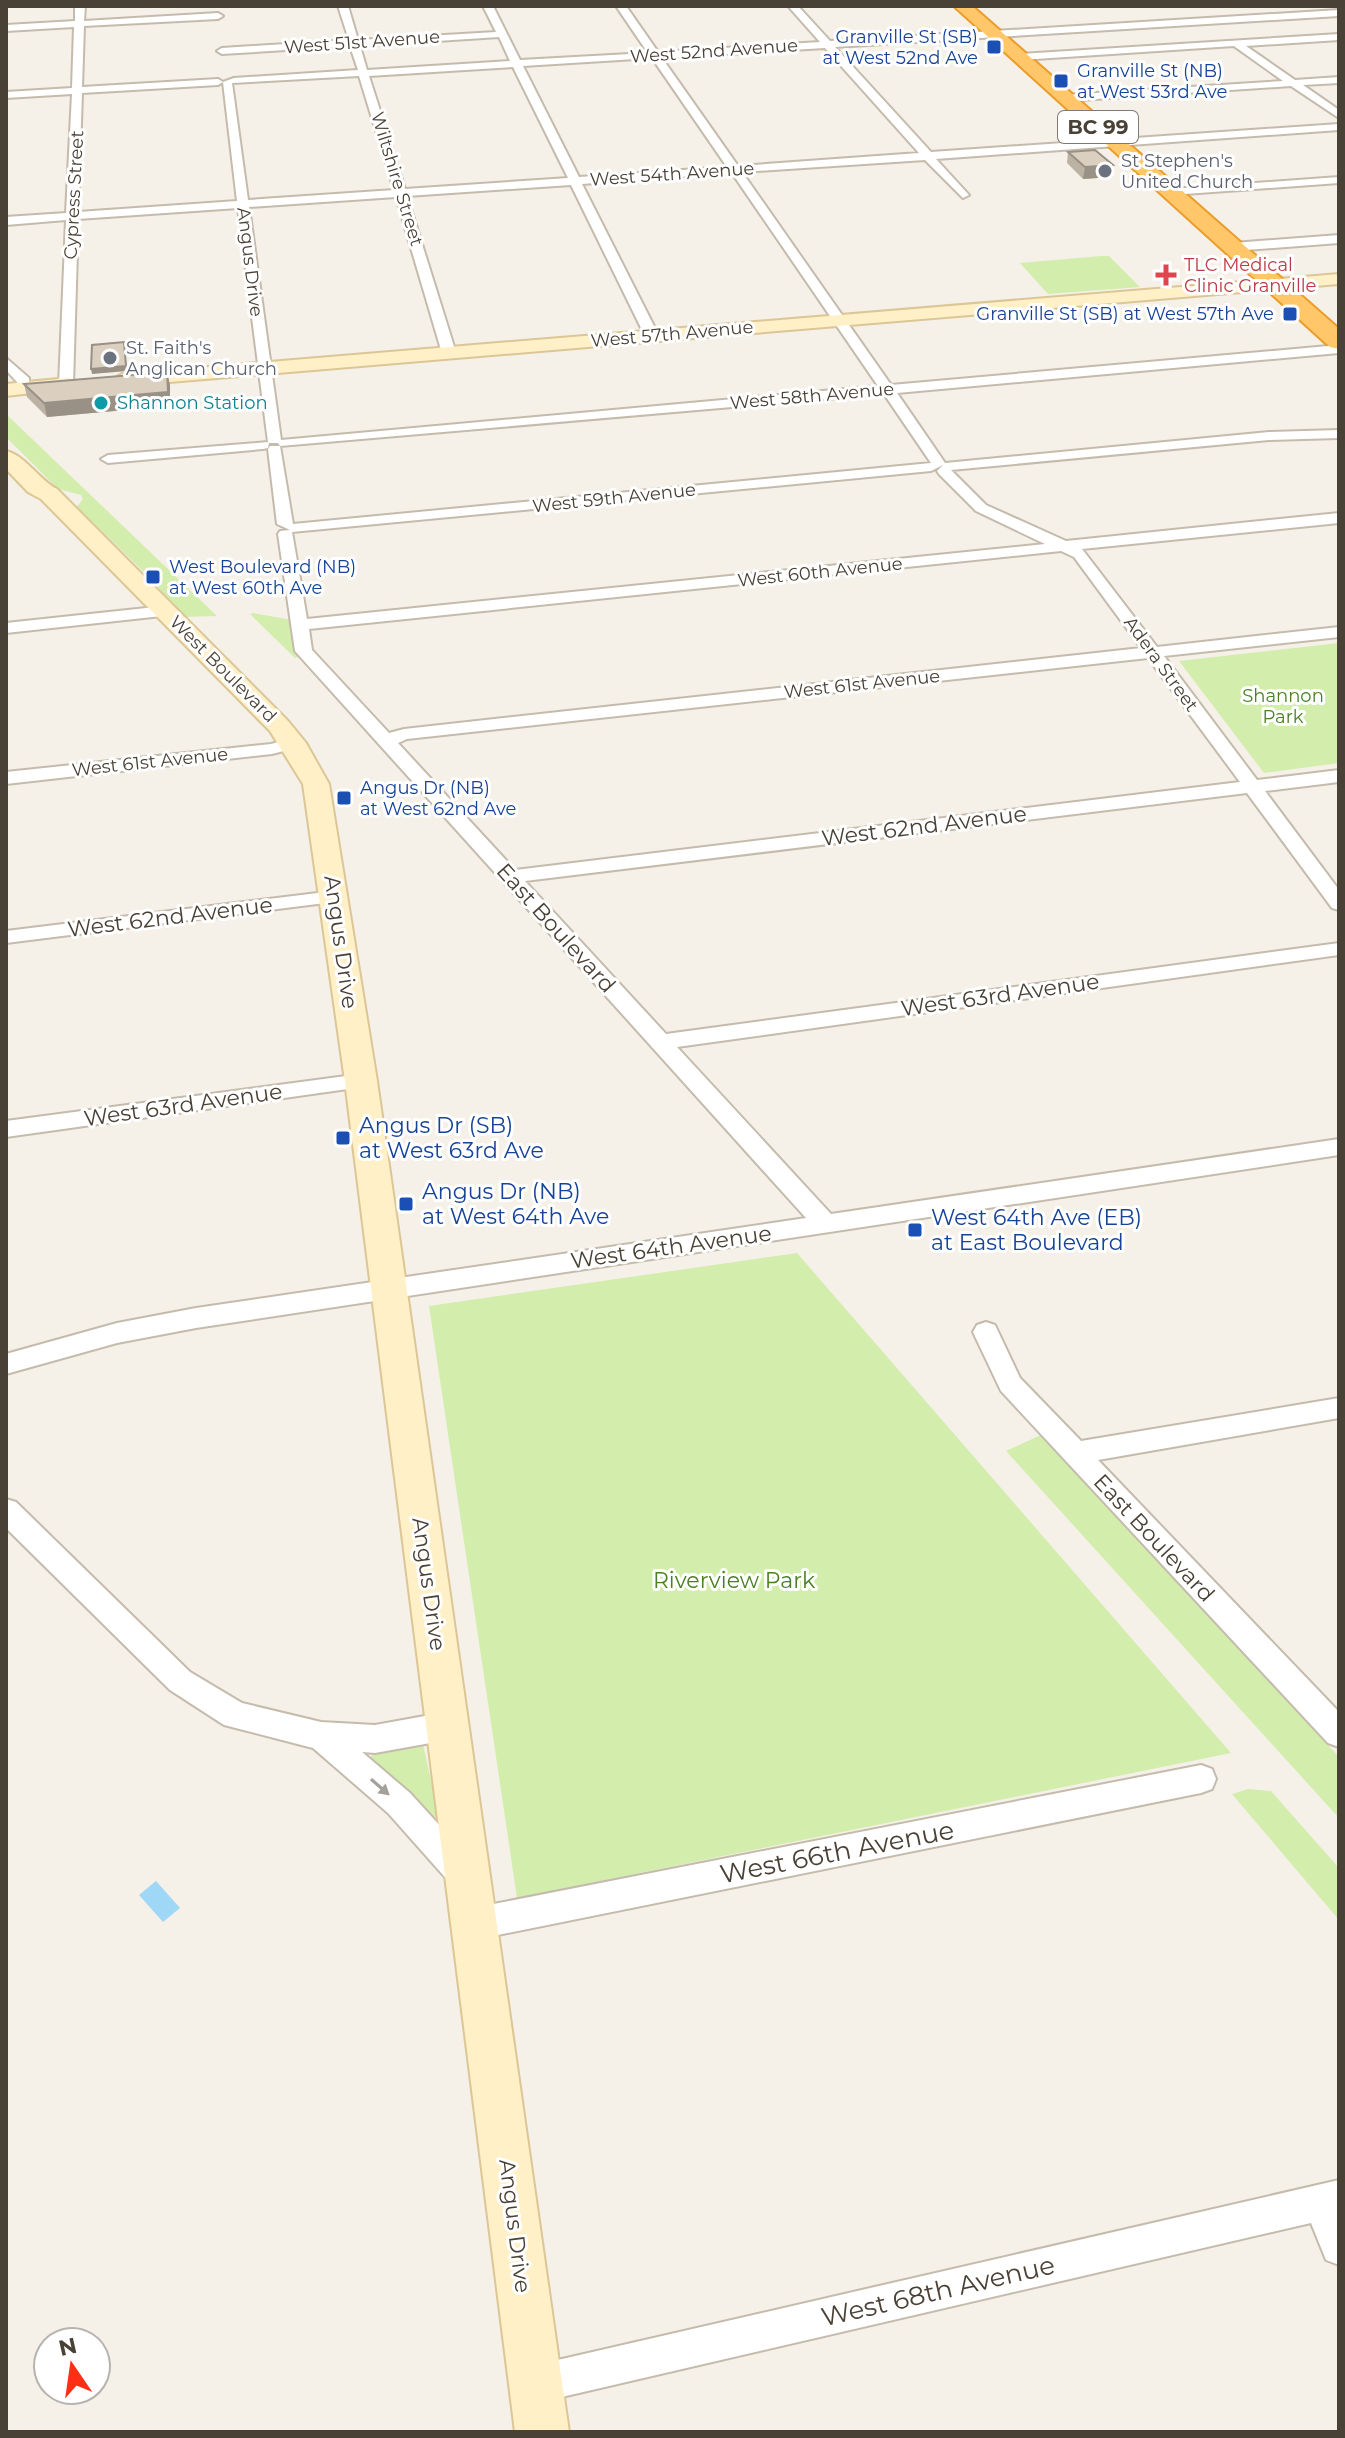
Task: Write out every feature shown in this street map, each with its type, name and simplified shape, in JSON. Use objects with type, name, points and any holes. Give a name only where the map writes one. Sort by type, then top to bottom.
[{"type":"highway","name":"BC 99","points":[[962,6],[1339,342]]},
{"type":"street","name":"Cypress Street","points":[[80,6],[74,216],[82,383]]},
{"type":"street","name":"Wiltshire Street","points":[[343,6],[449,353]]},
{"type":"street","points":[[488,6],[652,336]]},
{"type":"street","name":"Adera Street","points":[[621,6],[941,466],[962,492],[981,508],[1080,554],[1339,904]]},
{"type":"street","points":[[793,6],[963,195]]},
{"type":"street","points":[[6,28],[217,11],[224,64]]},
{"type":"street","name":"West 52nd Avenue","points":[[6,95],[1339,13]]},
{"type":"street","points":[[1194,14],[1339,115]]},
{"type":"street","name":"West 51st Avenue","points":[[222,51],[503,34]]},
{"type":"street","points":[[1020,57],[1339,37]]},
{"type":"street","points":[[1065,98],[1339,80]]},
{"type":"street","name":"Angus Drive","points":[[226,81],[300,625]]},
{"type":"street","name":"West 54th Avenue","points":[[6,221],[1339,127]]},
{"type":"street","points":[[1171,192],[1339,180]]},
{"type":"street","points":[[1233,247],[1339,239]]},
{"type":"street","name":"West 57th Avenue","points":[[15,389],[1339,279]]},
{"type":"street","name":"West 58th Avenue","points":[[108,459],[1339,349]]},
{"type":"street","points":[[6,362],[24,381],[15,389]]},
{"type":"street","name":"West 59th Avenue","points":[[289,529],[1269,436],[1339,434]]},
{"type":"street","name":"West Boulevard","points":[[6,442],[49,485],[49,494]]},
{"type":"street","name":"West Boulevard","points":[[6,457],[36,487],[49,494],[293,743]]},
{"type":"street","name":"West 60th Avenue","points":[[300,625],[1339,518]]},
{"type":"street","points":[[6,628],[165,611]]},
{"type":"street","name":"East Boulevard","points":[[300,625],[304,651],[826,1224]]},
{"type":"street","name":"West 61st Avenue","points":[[385,741],[419,733],[1339,632]]},
{"type":"street","name":"Angus Drive","points":[[293,743],[316,784],[334,897],[539,2408]]},
{"type":"street","name":"West 61st Avenue","points":[[6,778],[272,749],[293,743]]},
{"type":"street","name":"West 62nd Avenue","points":[[510,877],[1339,776]]},
{"type":"street","name":"West 62nd Avenue","points":[[6,937],[334,897]]},
{"type":"street","name":"West 63rd Avenue","points":[[661,1042],[1339,949]]},
{"type":"street","name":"West 63rd Avenue","points":[[6,1129],[361,1081]]},
{"type":"street","name":"West 64th Avenue","points":[[6,1364],[130,1331],[389,1289],[1339,1147]]},
{"type":"street","name":"East Boulevard","points":[[986,1332],[1010,1384],[1339,1733]]},
{"type":"street","points":[[1074,1453],[1339,1408]]},
{"type":"street","points":[[6,1510],[180,1681],[235,1715],[321,1736],[375,1739],[447,1726]]},
{"type":"street","points":[[321,1736],[399,1803],[470,1902]]},
{"type":"street","name":"West 66th Avenue","points":[[470,1902],[1201,1779]]},
{"type":"street","points":[[1330,2200],[1339,2247]]},
{"type":"street","name":"West 68th Avenue","points":[[539,2408],[1330,2200]]},
{"type":"green space","points":[[1109,256],[1140,287],[1048,294],[1020,263]]},
{"type":"green space","points":[[6,414],[217,616],[182,617],[155,583],[161,581],[154,575],[148,576],[77,507],[83,499],[81,495],[58,489],[6,437]]},
{"type":"green space","points":[[250,614],[292,620],[300,656],[295,658]]},
{"type":"green space","name":"Shannon Park","points":[[1339,643],[1339,763],[1264,773],[1179,661]]},
{"type":"green space","name":"Riverview Park","points":[[797,1253],[1231,1753],[517,1898],[429,1306]]},
{"type":"green space","points":[[1041,1435],[1339,1757],[1339,1818],[1006,1451]]},
{"type":"green space","points":[[423,1744],[438,1813],[436,1818],[369,1759],[376,1751]]},
{"type":"green space","points":[[1248,1789],[1271,1791],[1339,1868],[1339,1920],[1232,1794]]},
{"type":"water","points":[[156,1881],[180,1908],[163,1922],[139,1895]]},
{"type":"building","points":[[1095,150],[1113,165],[1085,167],[1068,152]]},
{"type":"building","name":"St. Faith's Anglican Church","points":[[124,342],[126,366],[91,369],[92,345]]},
{"type":"building","points":[[167,372],[168,392],[44,403],[24,384]]},
{"type":"place","name":"Granville St (SB) at West 52nd Ave","points":[[994,47]]},
{"type":"place","name":"Granville St (NB) at West 53rd Ave","points":[[1061,81]]},
{"type":"place","name":"St Stephen's United Church","points":[[1105,171]]},
{"type":"place","name":"TLC Medical Clinic Granville","points":[[1166,275]]},
{"type":"place","name":"Granville St (SB) at West 57th Ave","points":[[1290,314]]},
{"type":"place","name":"St. Faith's Anglican Church","points":[[110,358]]},
{"type":"place","name":"Shannon Station","points":[[101,403]]},
{"type":"place","name":"West Boulevard (NB) at West 60th Ave","points":[[153,577]]},
{"type":"place","name":"Angus Dr (NB) at West 62nd Ave","points":[[344,798]]},
{"type":"place","name":"Angus Dr (SB) at West 63rd Ave","points":[[343,1138]]},
{"type":"place","name":"Angus Dr (NB) at West 64th Ave","points":[[406,1204]]},
{"type":"place","name":"West 64th Ave (EB) at East Boulevard","points":[[915,1230]]}]
